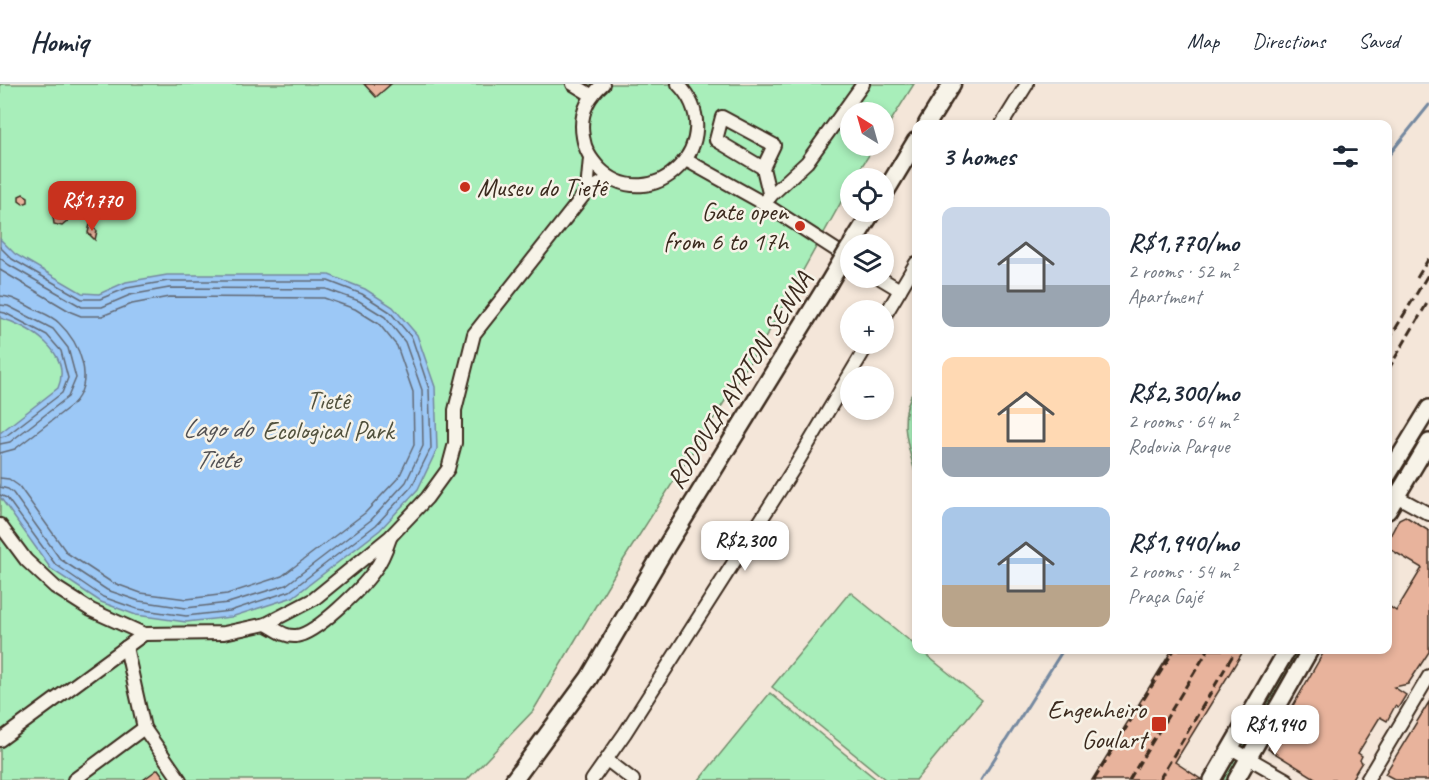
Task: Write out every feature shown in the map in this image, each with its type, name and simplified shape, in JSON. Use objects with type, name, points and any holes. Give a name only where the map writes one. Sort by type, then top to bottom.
[{"type":"highway","points":[[930,120],[952,84]]},
{"type":"highway","points":[[894,177],[912,148]]},
{"type":"highway","name":"RODOVIA AYRTON SENNA","points":[[514,780],[589,678],[666,547],[840,264]]},
{"type":"main road","points":[[1392,468],[1429,408]]},
{"type":"main road","points":[[1392,504],[1429,442]]},
{"type":"main road","points":[[1212,780],[1285,654]]},
{"type":"main road","points":[[1236,780],[1308,654]]},
{"type":"street","points":[[573,84],[591,95]]},
{"type":"street","points":[[603,84],[591,95],[584,110],[581,128],[584,145],[590,158],[610,178],[638,185],[657,182],[673,173],[686,160],[695,142],[697,121],[691,102],[678,84]]},
{"type":"street","points":[[766,200],[807,162],[863,84]]},
{"type":"street","points":[[1004,120],[1027,84]]},
{"type":"street","points":[[763,168],[716,140],[722,117],[774,145],[763,168],[766,200]]},
{"type":"street","points":[[588,192],[590,158]]},
{"type":"street","points":[[686,160],[766,200],[840,252]]},
{"type":"street","points":[[0,525],[26,560],[55,587],[91,610],[144,634],[224,633],[266,624],[314,599],[390,537],[427,498],[448,469],[455,443],[455,410],[474,334],[588,192],[610,178]]},
{"type":"street","points":[[894,300],[912,270]]},
{"type":"street","points":[[894,286],[900,290]]},
{"type":"street","points":[[592,780],[794,468],[862,354]]},
{"type":"street","points":[[1396,496],[1429,514]]},
{"type":"street","points":[[266,624],[286,635],[298,636],[316,627],[351,597],[374,571],[384,556],[390,537]]},
{"type":"street","points":[[0,740],[144,634]]},
{"type":"street","points":[[126,647],[144,728],[180,780]]},
{"type":"street","points":[[1367,780],[1429,676]]},
{"type":"street","points":[[74,780],[144,728]]},
{"type":"street","points":[[1232,747],[1287,780]]},
{"type":"street","points":[[607,760],[633,780]]},
{"type":"green space","name":"Tietê Ecological Park","points":[[0,84],[914,84],[894,116],[894,102],[840,102],[840,156],[868,156],[861,168],[840,168],[840,204],[767,335],[617,570],[533,711],[467,780],[0,780]]},
{"type":"green space","points":[[912,394],[912,461],[905,420]]},
{"type":"green space","points":[[850,592],[912,643],[912,654],[925,654],[982,700],[916,780],[886,780],[772,687]]},
{"type":"green space","points":[[1294,654],[1300,654],[1227,780],[1221,780]]},
{"type":"green space","points":[[770,693],[877,780],[699,780]]},
{"type":"water","name":"Lago do Tiete","points":[[0,239],[15,254],[82,293],[99,294],[126,282],[167,275],[329,275],[365,289],[393,307],[417,335],[435,387],[437,449],[418,489],[380,530],[293,597],[231,617],[186,622],[136,615],[101,602],[51,569],[0,497],[0,433],[58,388],[61,375],[54,352],[46,342],[23,327],[0,318]]},
{"type":"building","points":[[364,84],[391,84],[376,97]]},
{"type":"building","points":[[23,194],[28,197],[28,202],[23,204],[19,201],[19,196]]},
{"type":"building","points":[[59,210],[67,213],[68,221],[62,226],[54,224],[53,216]]},
{"type":"building","points":[[90,224],[97,231],[95,240],[88,233]]},
{"type":"building","points":[[1405,516],[1429,531],[1429,652],[1408,684],[1394,687],[1406,695],[1398,708],[1395,706],[1387,721],[1380,717],[1358,753],[1362,756],[1360,760],[1362,762],[1351,780],[1318,780],[1268,749],[1323,654],[1392,654],[1392,608],[1396,611],[1422,568],[1392,550],[1392,532],[1399,519]]},
{"type":"building","points":[[1170,654],[1242,654],[1175,762],[1202,780],[1092,780]]},
{"type":"building","points":[[1429,702],[1429,780],[1396,780],[1385,774]]},
{"type":"building","points":[[158,769],[166,780],[143,780]]},
{"type":"waterway","points":[[1392,151],[1429,105]]},
{"type":"waterway","points":[[981,780],[1060,654]]},
{"type":"railway","points":[[1417,278],[1429,258]]},
{"type":"railway","points":[[1392,334],[1429,273]]},
{"type":"railway","points":[[1392,363],[1429,300]]},
{"type":"railway","points":[[1094,780],[1172,654]]},
{"type":"railway","points":[[1129,780],[1206,654]]},
{"type":"railway","points":[[1159,780],[1234,654]]},
{"type":"place","name":"Museu do Tietê","points":[[465,187]]},
{"type":"place","name":"Gate open from 6 to 17h","points":[[800,226]]},
{"type":"place","name":"Engenheiro Goulart","points":[[1159,724]]}]
